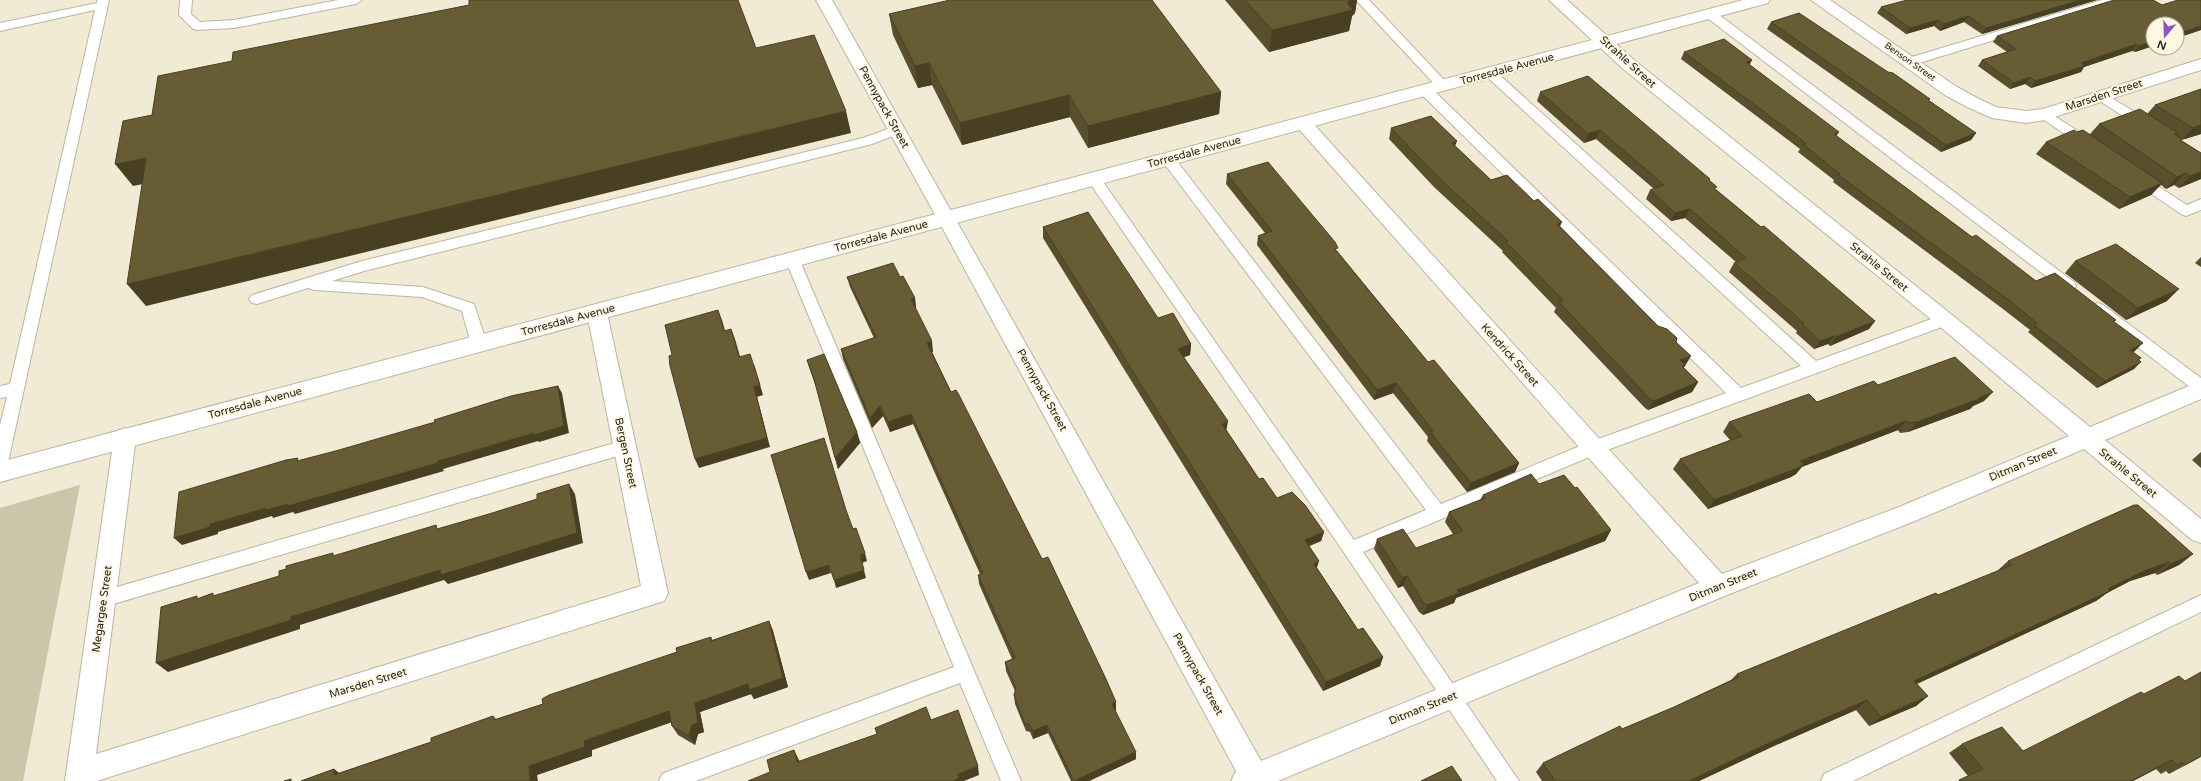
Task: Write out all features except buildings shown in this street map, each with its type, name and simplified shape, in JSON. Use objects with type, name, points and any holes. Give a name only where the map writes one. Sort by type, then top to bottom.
[{"type":"street","name":"Pennypack Street","points":[[824,0],[947,218],[1253,780]]},
{"type":"street","name":"Strahle Street","points":[[1557,0],[1606,42],[1628,64],[1945,320],[2201,533]]},
{"type":"street","name":"Torresdale Avenue","points":[[0,472],[125,437],[597,313],[1762,0]]},
{"type":"street","name":"Benson Street","points":[[1819,0],[1951,91],[1992,112],[2006,114]]},
{"type":"street","name":"Marsden Street","points":[[2006,114],[2026,117],[2046,114],[2201,64]]},
{"type":"street","name":"Kendrick Street","points":[[1303,123],[1718,587]]},
{"type":"street","name":"Bergen Street","points":[[597,313],[655,593]]},
{"type":"street","name":"Ditman Street","points":[[1253,780],[1451,696],[1718,587],[1907,514],[2201,388]]},
{"type":"street","name":"Megargee Street","points":[[80,777],[125,437]]},
{"type":"street","name":"Marsden Street","points":[[80,777],[655,593]]},
{"type":"lane","points":[[186,0],[185,15],[197,26],[234,24],[356,0]]},
{"type":"lane","points":[[1362,0],[1443,86]]},
{"type":"lane","points":[[1909,62],[2114,0]]},
{"type":"lane","points":[[0,27],[102,3],[0,462]]},
{"type":"lane","points":[[1710,14],[2201,388]]},
{"type":"lane","points":[[1490,73],[1814,368]]},
{"type":"lane","points":[[1426,91],[1738,395]]},
{"type":"lane","points":[[2102,96],[2155,130]]},
{"type":"lane","points":[[2046,114],[2096,149]]},
{"type":"lane","points":[[257,299],[362,266],[867,141],[896,130]]},
{"type":"lane","points":[[1168,159],[1438,513]]},
{"type":"lane","points":[[2128,171],[2186,211],[2201,204]]},
{"type":"lane","points":[[1094,179],[1351,549],[1509,781]]},
{"type":"lane","points":[[793,260],[1011,781]]},
{"type":"lane","points":[[305,284],[423,292],[470,308],[479,344]]},
{"type":"lane","points":[[1351,549],[1594,448],[1945,320]]},
{"type":"lane","points":[[0,392],[17,388]]},
{"type":"lane","points":[[103,599],[625,447]]},
{"type":"lane","points":[[1831,781],[2201,603]]},
{"type":"lane","points":[[669,781],[965,672]]},
{"type":"shaded area","points":[[80,485],[23,781],[0,781],[0,508]]}]
